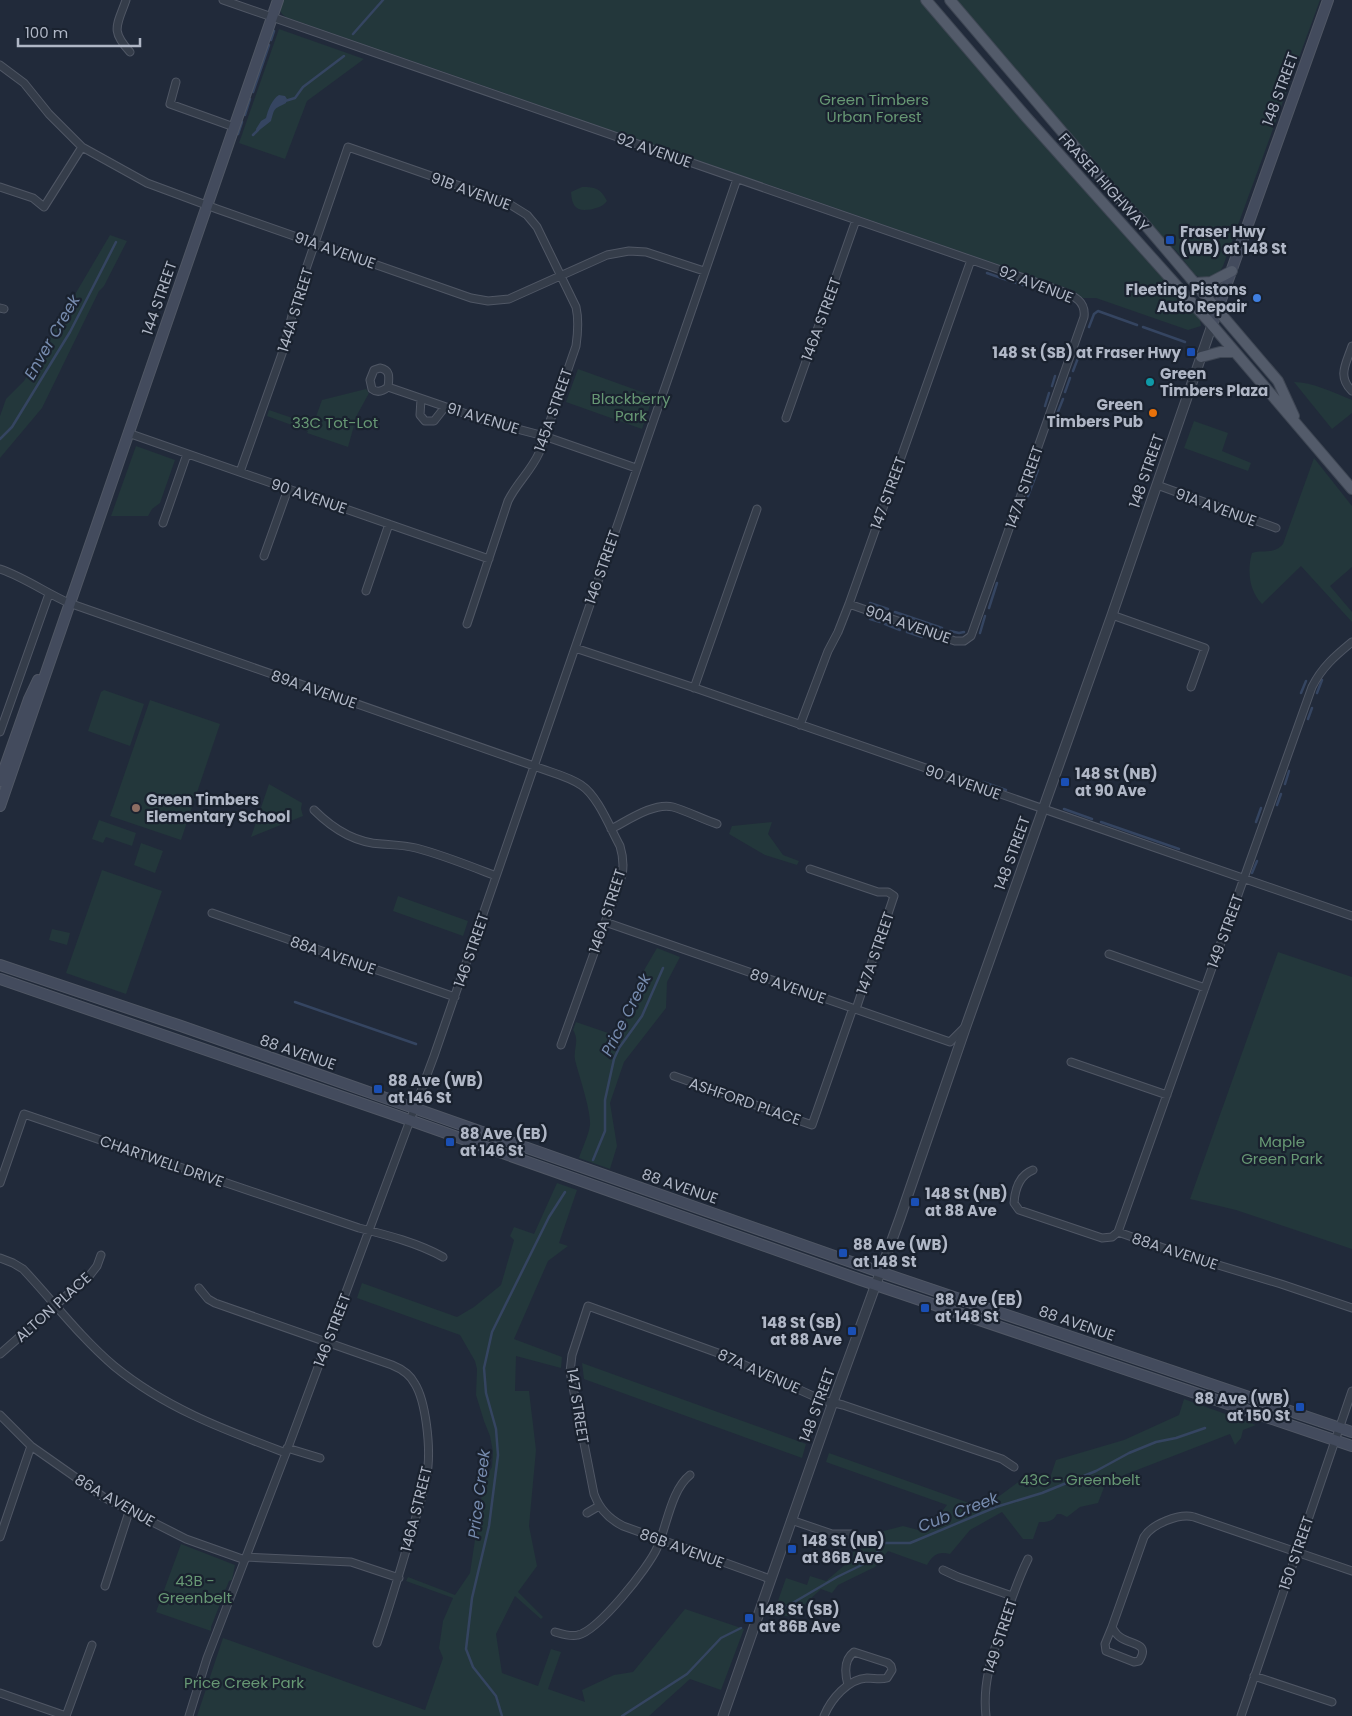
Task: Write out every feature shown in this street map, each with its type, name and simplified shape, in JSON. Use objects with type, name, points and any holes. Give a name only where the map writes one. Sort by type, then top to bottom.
[{"type":"main road","name":"144 STREET","points":[[0,806],[278,0]]},
{"type":"main road","name":"FRASER HIGHWAY","points":[[926,0],[1027,118],[1212,325],[1352,489]]},
{"type":"main road","name":"FRASER HIGHWAY","points":[[950,0],[1121,201],[1141,220],[1278,381],[1300,428]]},
{"type":"main road","name":"148 STREET","points":[[1212,325],[1328,0]]},
{"type":"main road","points":[[1195,283],[1211,282],[1232,272]]},
{"type":"main road","points":[[1201,357],[1220,352],[1235,352]]},
{"type":"main road","name":"144 STREET","points":[[0,781],[62,614],[69,604]]},
{"type":"main road","name":"88 AVENUE","points":[[0,965],[415,1108],[880,1273],[1352,1432]]},
{"type":"main road","name":"88 AVENUE","points":[[0,979],[410,1121],[876,1286],[1352,1446]]},
{"type":"street","points":[[126,0],[117,26],[118,37],[130,52]]},
{"type":"street","name":"92 AVENUE","points":[[223,0],[1070,294],[1078,298],[1082,304]]},
{"type":"street","name":"91A AVENUE","points":[[0,66],[24,83],[49,114],[82,147],[147,183],[207,206],[466,296],[496,301],[509,299],[607,255],[629,250],[646,252],[704,271]]},
{"type":"street","points":[[176,82],[170,104],[234,127]]},
{"type":"street","points":[[0,187],[33,198],[44,207],[82,147]]},
{"type":"street","name":"144A STREET","points":[[240,472],[284,348],[293,308],[348,147]]},
{"type":"street","name":"91B AVENUE","points":[[348,147],[506,202],[517,208],[537,227],[560,276]]},
{"type":"street","name":"146 STREET","points":[[188,1716],[207,1658],[287,1450],[455,997],[737,178]]},
{"type":"street","name":"146A STREET","points":[[786,418],[856,220]]},
{"type":"street","name":"147 STREET","points":[[800,725],[828,651],[849,604],[972,260]]},
{"type":"street","name":"145A STREET","points":[[467,624],[508,501],[514,488],[536,459],[576,346],[578,316],[576,307],[560,276]]},
{"type":"street","name":"147A STREET","points":[[967,640],[973,631],[1084,317],[1082,304]]},
{"type":"street","name":"148 STREET","points":[[722,1716],[876,1286],[1212,325]]},
{"type":"street","points":[[1352,346],[1343,377],[1345,385],[1352,391]]},
{"type":"street","name":"91 AVENUE","points":[[388,387],[486,421],[544,436],[636,468]]},
{"type":"street","points":[[421,398],[420,415],[425,421],[434,421],[445,407]]},
{"type":"street","name":"90 AVENUE","points":[[128,433],[489,559]]},
{"type":"street","points":[[163,523],[188,454]]},
{"type":"street","name":"91A AVENUE","points":[[1157,485],[1276,528]]},
{"type":"street","points":[[264,556],[288,488]]},
{"type":"street","points":[[694,688],[757,508]]},
{"type":"street","points":[[366,591],[389,524]]},
{"type":"street","name":"89A AVENUE","points":[[0,569],[69,604],[572,780],[586,788],[611,829]]},
{"type":"street","points":[[0,732],[49,594]]},
{"type":"street","name":"90A AVENUE","points":[[849,604],[955,641],[967,640]]},
{"type":"street","points":[[1112,615],[1205,648],[1191,686]]},
{"type":"street","name":"149 STREET","points":[[1118,1232],[1312,687],[1318,675],[1327,664],[1352,642]]},
{"type":"street","name":"90 AVENUE","points":[[575,648],[1352,916]]},
{"type":"street","points":[[611,829],[657,807],[671,806],[717,824]]},
{"type":"street","points":[[314,810],[332,826],[357,839],[374,844],[414,847],[496,876]]},
{"type":"street","name":"146A STREET","points":[[561,1045],[622,875],[622,853],[611,829]]},
{"type":"street","name":"147A STREET","points":[[810,869],[878,892],[888,892],[894,896],[854,1008]]},
{"type":"street","name":"88A AVENUE","points":[[212,913],[455,997]]},
{"type":"street","name":"89 AVENUE","points":[[605,922],[950,1042],[966,1026]]},
{"type":"street","points":[[1109,954],[1205,988]]},
{"type":"street","name":"ASHFORD PLACE","points":[[674,1076],[812,1125],[854,1008]]},
{"type":"street","points":[[1072,1062],[1167,1095]]},
{"type":"street","name":"CHARTWELL DRIVE","points":[[0,1183],[24,1114],[369,1230]]},
{"type":"street","name":"88A AVENUE","points":[[1033,1170],[1024,1174],[1018,1187],[1014,1203],[1019,1210],[1102,1238],[1112,1237],[1118,1232],[1352,1308]]},
{"type":"street","points":[[369,1230],[429,1250],[443,1257]]},
{"type":"street","name":"ALTON PLACE","points":[[0,1354],[90,1275],[97,1266],[100,1255]]},
{"type":"street","points":[[0,1258],[22,1269],[88,1341],[109,1361],[151,1392],[210,1424],[287,1450],[320,1458]]},
{"type":"street","points":[[199,1288],[208,1299],[215,1303],[327,1342]]},
{"type":"street","name":"147 STREET","points":[[588,1306],[572,1355],[570,1372],[594,1494],[599,1506]]},
{"type":"street","name":"87A AVENUE","points":[[588,1306],[735,1359],[822,1400],[833,1402],[1002,1459],[1014,1467]]},
{"type":"street","name":"146A STREET","points":[[327,1342],[392,1364],[408,1374],[416,1384],[420,1395],[428,1438],[429,1456],[423,1492],[378,1643]]},
{"type":"street","name":"150 STREET","points":[[1241,1716],[1352,1390]]},
{"type":"street","name":"86A AVENUE","points":[[0,1415],[31,1446],[92,1490],[129,1512],[186,1539],[246,1558],[351,1562],[398,1578]]},
{"type":"street","points":[[0,1537],[31,1446]]},
{"type":"street","points":[[555,1632],[576,1636],[590,1629],[603,1618],[652,1558],[678,1490],[690,1475]]},
{"type":"street","points":[[587,1514],[599,1506]]},
{"type":"street","name":"86B AVENUE","points":[[599,1506],[619,1524],[770,1579]]},
{"type":"street","points":[[105,1586],[129,1512]]},
{"type":"street","points":[[1112,1627],[1120,1637],[1142,1648],[1139,1661],[1134,1662],[1106,1651],[1105,1644],[1144,1537],[1153,1528],[1178,1516],[1194,1517],[1352,1571]]},
{"type":"street","points":[[791,1520],[832,1534],[851,1534]]},
{"type":"street","name":"149 STREET","points":[[986,1716],[987,1674],[1012,1596],[1028,1559]]},
{"type":"street","points":[[943,1570],[1012,1596]]},
{"type":"street","points":[[0,1693],[66,1716],[92,1644]]},
{"type":"street","points":[[824,1716],[827,1708],[848,1685],[866,1678],[882,1680],[887,1678],[892,1670],[891,1666],[888,1663],[854,1652],[848,1658],[846,1668],[848,1685]]},
{"type":"street","points":[[1254,1676],[1332,1702]]},
{"type":"green space","name":"Green Timbers Urban Forest","points":[[280,0],[922,0],[1083,189],[1197,316],[1201,326],[1188,330],[1096,298],[1083,298],[1073,291],[1057,285],[288,18],[280,11]]},
{"type":"green space","points":[[951,0],[1320,0],[1219,273],[1210,279],[1195,275],[1179,254],[1101,173]]},
{"type":"green space","points":[[279,29],[364,59],[307,101],[285,159],[239,143]]},
{"type":"green space","points":[[582,187],[591,187],[598,190],[607,201],[602,206],[593,209],[583,210],[576,208],[571,192]]},
{"type":"green space","points":[[110,235],[127,241],[104,286],[99,291],[42,408],[0,458],[0,416],[6,399],[24,381]]},
{"type":"green space","name":"Blackberry Park","points":[[578,369],[653,396],[642,429],[566,402]]},
{"type":"green space","points":[[1294,382],[1316,386],[1352,400],[1352,413],[1332,429]]},
{"type":"green space","name":"33C Tot-Lot","points":[[366,389],[369,393],[357,415],[348,447],[307,433],[308,431],[267,416],[269,410],[313,425],[322,400]]},
{"type":"green space","points":[[1194,421],[1228,433],[1222,451],[1251,463],[1248,471],[1184,448]]},
{"type":"green space","points":[[136,446],[175,460],[160,503],[152,509],[148,516],[111,516]]},
{"type":"green space","points":[[1314,458],[1352,506],[1352,567],[1330,586],[1352,612],[1352,622],[1301,566],[1262,604],[1254,593],[1250,580],[1252,553],[1272,551],[1283,544]]},
{"type":"green space","points":[[104,690],[144,704],[130,746],[88,731],[101,692]]},
{"type":"green space","points":[[150,700],[220,724],[181,840],[110,816]]},
{"type":"green space","points":[[269,784],[302,803],[303,816],[251,837]]},
{"type":"green space","points":[[99,820],[136,833],[132,846],[106,837],[103,843],[92,839]]},
{"type":"green space","points":[[772,822],[768,834],[783,855],[799,861],[797,865],[765,855],[729,834],[732,826]]},
{"type":"green space","points":[[141,843],[163,851],[155,873],[134,865]]},
{"type":"green space","points":[[102,870],[162,891],[126,994],[66,973]]},
{"type":"green space","points":[[398,896],[468,921],[463,936],[393,911]]},
{"type":"green space","points":[[52,929],[70,933],[67,945],[49,940]]},
{"type":"green space","points":[[657,948],[680,957],[667,982],[666,1008],[624,1062],[610,1103],[617,1146],[610,1169],[579,1158],[588,1133],[590,1119],[575,1060],[576,1038],[573,1030],[576,1022],[614,1035],[629,1015],[639,994],[643,972]]},
{"type":"green space","name":"Maple Green Park","points":[[1278,952],[1352,977],[1352,1249],[1236,1210],[1190,1199]]},
{"type":"green space","name":"Price Creek Park","points":[[557,1183],[577,1190],[559,1243],[568,1246],[548,1261],[514,1339],[562,1357],[561,1368],[516,1356],[515,1391],[529,1391],[536,1450],[529,1526],[537,1566],[518,1592],[543,1617],[541,1619],[515,1596],[496,1634],[502,1673],[538,1686],[551,1649],[561,1652],[548,1689],[585,1702],[582,1690],[614,1675],[633,1672],[685,1609],[744,1629],[721,1690],[690,1679],[649,1716],[197,1716],[223,1638],[425,1710],[443,1658],[439,1648],[443,1621],[453,1598],[406,1581],[408,1577],[455,1595],[470,1573],[484,1480],[492,1467],[493,1452],[490,1436],[476,1395],[477,1369],[475,1361],[460,1335],[357,1298],[362,1283],[457,1317],[474,1307],[501,1285],[514,1240],[510,1236],[514,1227],[534,1234]]},
{"type":"green space","points":[[582,1363],[806,1444],[802,1458],[584,1379]]},
{"type":"green space","name":"43C - Greenbelt","points":[[1184,1399],[1256,1425],[1243,1430],[1241,1438],[1235,1445],[1230,1434],[1106,1482],[1098,1503],[1080,1507],[1067,1517],[1057,1514],[1052,1520],[1039,1522],[1033,1539],[1023,1539],[1002,1512],[970,1530],[950,1554],[942,1553],[936,1555],[927,1565],[888,1551],[875,1567],[838,1585],[832,1593],[821,1589],[805,1604],[796,1617],[773,1615],[786,1578],[807,1585],[810,1576],[826,1581],[853,1558],[853,1552],[867,1547],[865,1545],[868,1535],[903,1526],[926,1532],[947,1505],[826,1462],[829,1453],[983,1508],[1032,1472],[1050,1478],[1056,1460],[1124,1440],[1179,1415]]},
{"type":"green space","name":"43B - Greenbelt","points":[[181,1544],[235,1565],[232,1580],[229,1581],[211,1631],[156,1612]]},
{"type":"water","points":[[279,95],[285,96],[287,99],[286,103],[275,109],[271,121],[257,132],[256,129],[261,121],[266,118],[272,102]]},
{"type":"waterway","name":"Enver Creek","points":[[353,34],[383,0]]},
{"type":"waterway","points":[[271,40],[274,31]]},
{"type":"waterway","points":[[253,92],[269,45]]},
{"type":"waterway","name":"Enver Creek","points":[[285,101],[295,98],[303,87],[344,56]]},
{"type":"waterway","points":[[245,115],[250,99]]},
{"type":"waterway","points":[[238,134],[242,122]]},
{"type":"waterway","name":"Enver Creek","points":[[253,135],[258,130]]},
{"type":"waterway","name":"Enver Creek","points":[[0,439],[12,427],[70,332],[116,242]]},
{"type":"waterway","points":[[987,273],[1007,280]]},
{"type":"waterway","points":[[1013,282],[1026,286]]},
{"type":"waterway","points":[[1089,327],[1094,314],[1098,311],[1137,325]]},
{"type":"waterway","points":[[1143,327],[1185,342]]},
{"type":"waterway","points":[[1064,353],[1066,348]]},
{"type":"waterway","points":[[1073,371],[1078,358]]},
{"type":"waterway","points":[[1052,386],[1055,376]]},
{"type":"waterway","points":[[1065,392],[1070,378]]},
{"type":"waterway","points":[[1045,406],[1049,393]]},
{"type":"waterway","points":[[1057,414],[1063,399]]},
{"type":"waterway","points":[[1028,496],[1038,470]]},
{"type":"waterway","points":[[989,608],[997,583]]},
{"type":"waterway","points":[[870,603],[888,609]]},
{"type":"waterway","points":[[895,612],[942,628]]},
{"type":"waterway","points":[[980,633],[985,616]]},
{"type":"waterway","points":[[870,619],[880,622]]},
{"type":"waterway","points":[[885,624],[900,630]]},
{"type":"waterway","points":[[950,631],[964,632]]},
{"type":"waterway","points":[[907,632],[922,637]]},
{"type":"waterway","points":[[1317,693],[1322,680]]},
{"type":"waterway","points":[[1301,693],[1306,681]]},
{"type":"waterway","points":[[1308,719],[1312,708]]},
{"type":"waterway","points":[[1285,784],[1289,771]]},
{"type":"waterway","points":[[983,782],[1006,790]]},
{"type":"waterway","points":[[1277,805],[1281,794]]},
{"type":"waterway","points":[[1256,822],[1261,808]]},
{"type":"waterway","points":[[1064,809],[1092,819]]},
{"type":"waterway","points":[[1101,822],[1179,849]]},
{"type":"waterway","points":[[1252,873],[1257,861]]},
{"type":"waterway","name":"Price Creek","points":[[593,1160],[605,1131],[605,1100],[614,1059],[619,1048],[642,1016],[663,968]]},
{"type":"waterway","points":[[295,1002],[416,1044]]},
{"type":"waterway","name":"Price Creek","points":[[502,1716],[496,1696],[473,1667],[466,1649],[472,1598],[489,1526],[498,1455],[496,1429],[486,1393],[484,1368],[492,1332],[549,1217],[565,1192]]},
{"type":"waterway","name":"Cub Creek","points":[[784,1608],[837,1577],[872,1560],[884,1543],[910,1543],[996,1507],[1042,1493],[1096,1471],[1129,1453],[1156,1442],[1176,1438],[1205,1428]]},
{"type":"waterway","name":"Cub Creek","points":[[622,1716],[687,1674],[721,1638],[741,1628]]},
{"type":"place","name":"Fraser Hwy (WB) at 148 St","points":[[1170,240]]},
{"type":"place","name":"Fleeting Pistons Auto Repair","points":[[1257,298]]},
{"type":"place","name":"148 St (SB) at Fraser Hwy","points":[[1191,352]]},
{"type":"place","name":"Green Timbers Plaza","points":[[1150,382]]},
{"type":"place","name":"Green Timbers Pub","points":[[1153,413]]},
{"type":"place","name":"148 St (NB) at 90 Ave","points":[[1065,782]]},
{"type":"place","name":"Green Timbers Elementary School","points":[[136,808]]},
{"type":"place","name":"88 Ave (WB) at 146 St","points":[[378,1089]]},
{"type":"place","name":"88 Ave (EB) at 146 St","points":[[450,1142]]},
{"type":"place","name":"148 St (NB) at 88 Ave","points":[[915,1202]]},
{"type":"place","name":"88 Ave (WB) at 148 St","points":[[843,1253]]},
{"type":"place","name":"88 Ave (EB) at 148 St","points":[[925,1308]]},
{"type":"place","name":"148 St (SB) at 88 Ave","points":[[852,1331]]},
{"type":"place","name":"88 Ave (WB) at 150 St","points":[[1300,1407]]},
{"type":"place","name":"148 St (NB) at 86B Ave","points":[[792,1549]]},
{"type":"place","name":"148 St (SB) at 86B Ave","points":[[749,1618]]}]
